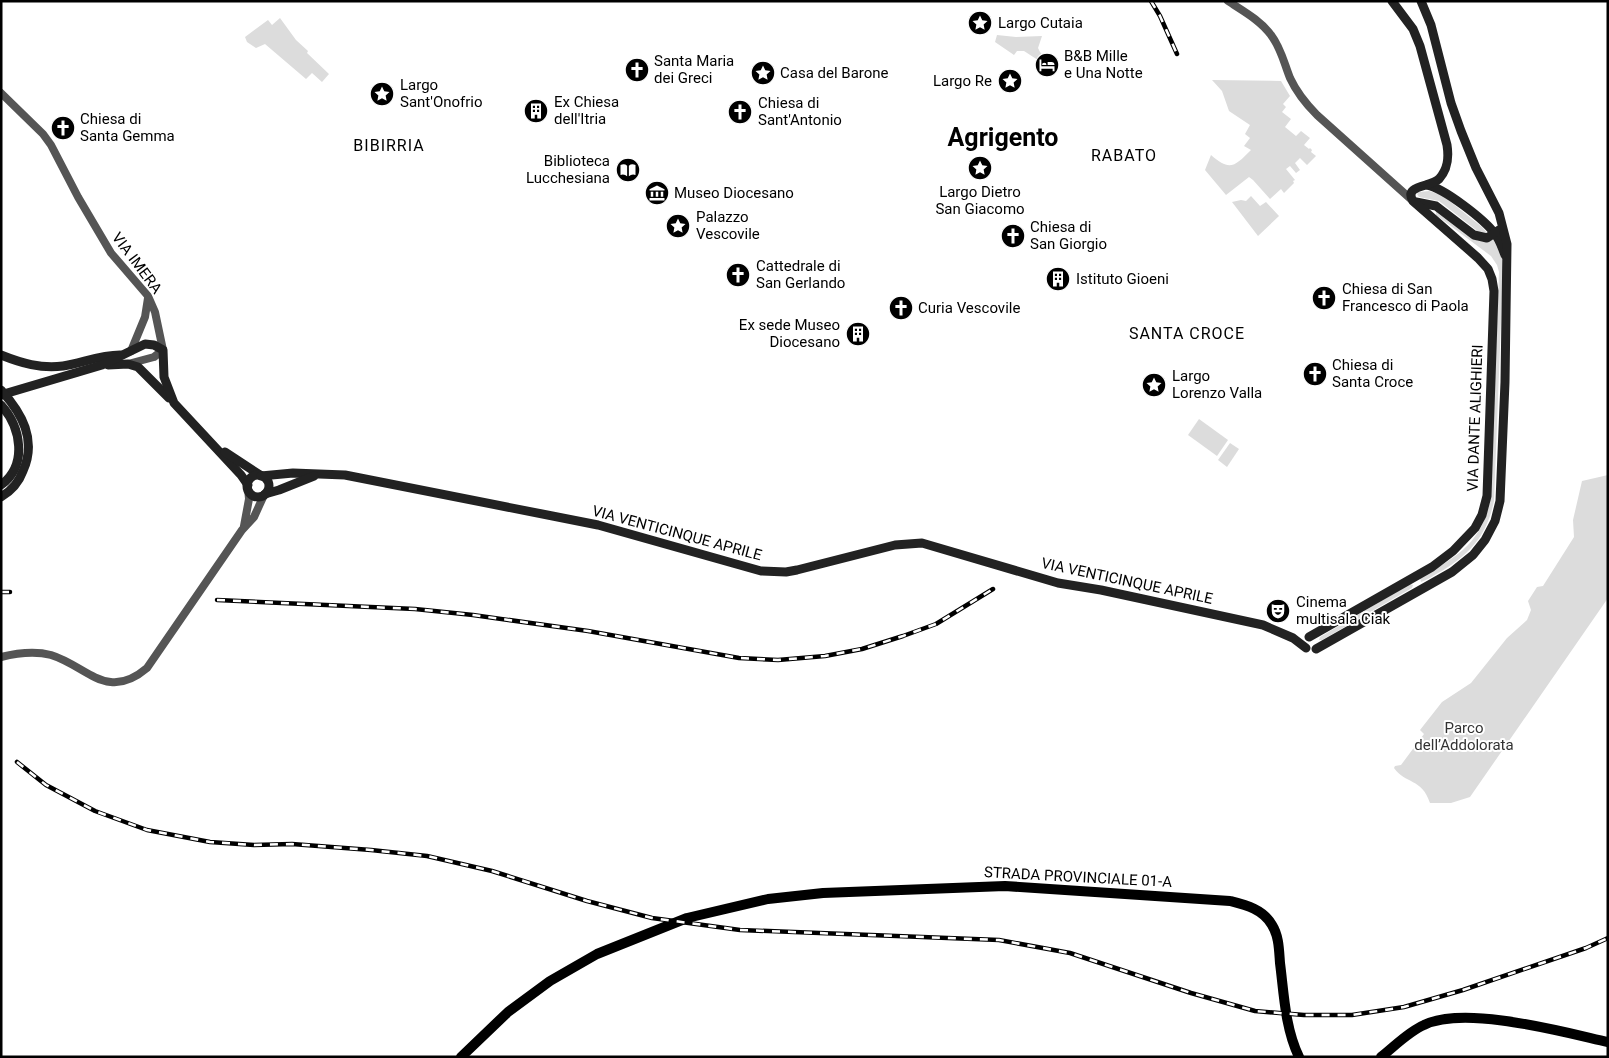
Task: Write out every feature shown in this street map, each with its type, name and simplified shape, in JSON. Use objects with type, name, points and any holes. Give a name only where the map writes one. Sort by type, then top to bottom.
[{"type":"main road","points":[[1392,1],[1413,30],[1420,46],[1448,145],[1449,158],[1445,170],[1437,181],[1417,187],[1411,192],[1411,196],[1413,200],[1436,206],[1478,237],[1487,238],[1495,234],[1502,224]]},
{"type":"main road","points":[[1282,633],[1299,642],[1310,651],[1316,649],[1452,572],[1473,555],[1485,540],[1495,521],[1500,501],[1507,244],[1502,224],[1451,103],[1431,25],[1421,1]]},
{"type":"main road","points":[[1428,185],[1444,191],[1484,222],[1495,234],[1508,260]]},
{"type":"main road","name":"VIA DANTE ALIGHIERI","points":[[1308,638],[1453,552],[1475,528],[1482,515],[1487,496],[1494,291],[1492,279],[1488,269],[1478,258],[1413,200]]},
{"type":"main road","points":[[1,355],[16,361],[49,367],[127,357],[145,344],[154,345],[163,350]]},
{"type":"main road","name":"VIA IMERA","points":[[163,350],[164,377],[174,404],[241,475],[248,486]]},
{"type":"main road","points":[[127,357],[174,404]]},
{"type":"main road","points":[[1,395],[100,361]]},
{"type":"main road","points":[[1,390],[14,404],[22,417],[29,442],[28,457],[19,480],[11,490],[1,497]]},
{"type":"main road","points":[[1,405],[13,424],[20,446],[16,466],[6,481],[1,484]]},
{"type":"main road","name":"VIA IMERA","points":[[205,436],[234,459],[261,476]]},
{"type":"main road","name":"VIA VENTICINQUE APRILE","points":[[261,476],[293,473],[346,475],[598,525],[761,571],[798,570],[895,545],[922,543],[1058,583],[1249,622],[1282,633]]},
{"type":"main road","name":"VIA VENTICINQUE APRILE","points":[[264,495],[306,478],[324,475]]},
{"type":"main road","points":[[253,476],[261,476],[268,482],[268,490],[264,495],[254,496],[248,486],[253,476]]},
{"type":"main road","points":[[1282,633],[1314,638],[1317,640],[1318,645],[1316,649]]},
{"type":"main road","points":[[1306,648],[1304,642],[1308,638]]},
{"type":"main road","name":"STRADA PROVINCIALE 01-A","points":[[461,1057],[508,1012],[550,981],[597,954],[687,918],[768,900],[807,894],[1005,886],[1230,901],[1245,904],[1264,915],[1276,933],[1286,1014],[1299,1057]]},
{"type":"main road","points":[[1381,1057],[1404,1038],[1424,1025],[1439,1020],[1459,1017],[1543,1027],[1608,1042]]},
{"type":"street","points":[[1228,1],[1254,18],[1271,35],[1280,49],[1296,90],[1317,116],[1413,200]]},
{"type":"street","name":"VIA IMERA","points":[[1,93],[43,134],[111,253],[148,296],[155,312],[163,350]]},
{"type":"street","points":[[1399,188],[1417,187]]},
{"type":"street","points":[[148,296],[145,316],[127,357],[154,357],[163,350]]},
{"type":"street","points":[[242,530],[248,508],[248,486]]},
{"type":"street","points":[[1,657],[34,653],[50,655],[103,681],[122,681],[136,676],[147,668],[242,530],[254,517],[264,495]]},
{"type":"green space","points":[[280,18],[296,40],[308,51],[307,53],[329,74],[322,82],[312,73],[306,79],[265,44],[256,48],[247,42],[245,37],[268,20],[272,25]]},
{"type":"green space","points":[[997,35],[1016,37],[1042,36],[1038,48],[1045,58],[1041,62],[1024,51],[1017,51],[1014,55],[995,42]]},
{"type":"green space","points":[[1212,80],[1281,81],[1290,96],[1283,104],[1286,107],[1282,112],[1291,119],[1285,127],[1296,136],[1301,131],[1310,138],[1304,145],[1310,148],[1311,152],[1316,156],[1307,165],[1300,158],[1295,163],[1300,170],[1296,173],[1290,166],[1286,169],[1295,180],[1284,193],[1281,189],[1270,199],[1249,177],[1226,195],[1205,170],[1211,155],[1223,164],[1232,165],[1241,160],[1251,150],[1244,146],[1250,138],[1245,134],[1250,125],[1229,111],[1222,91]]},
{"type":"green space","points":[[1429,191],[1442,195],[1487,233],[1480,233],[1439,201],[1419,197],[1417,194]]},
{"type":"green space","points":[[1251,196],[1260,206],[1266,202],[1279,216],[1258,236],[1232,202],[1246,201]]},
{"type":"green space","points":[[1436,211],[1478,241],[1487,242],[1493,239],[1502,258],[1494,501],[1487,524],[1469,550],[1442,571],[1421,582],[1420,578],[1456,556],[1473,539],[1486,516],[1490,501],[1499,272],[1491,256],[1436,215]]},
{"type":"green space","points":[[1199,419],[1228,440],[1217,456],[1188,435]]},
{"type":"green space","points":[[1230,443],[1239,449],[1227,467],[1218,460]]},
{"type":"green space","name":"Parco dell’Addolorata","points":[[1608,475],[1608,598],[1470,797],[1451,803],[1430,803],[1423,789],[1398,773],[1394,768],[1395,766],[1401,765],[1424,734],[1420,730],[1442,702],[1471,683],[1507,638],[1527,620],[1531,610],[1528,601],[1537,587],[1543,586],[1574,537],[1573,520],[1582,481]]},
{"type":"green space","points":[[1410,584],[1413,585],[1412,588],[1319,640],[1320,637]]},
{"type":"railway","points":[[1151,1],[1177,54]]},
{"type":"railway","points":[[217,600],[415,609],[473,615],[588,631],[739,658],[778,660],[825,656],[862,649],[903,636],[936,624],[993,589]]},
{"type":"railway","points":[[1,592],[10,592]]},
{"type":"railway","points":[[17,762],[46,785],[95,811],[147,830],[210,842],[254,845],[292,844],[427,856],[492,871],[587,901],[652,918],[740,930],[999,940],[1070,953],[1191,993],[1255,1011],[1304,1015],[1352,1015],[1404,1007],[1463,990],[1586,948],[1608,938]]},
{"type":"place","name":"Largo Cutaia","points":[[980,23]]},
{"type":"place","name":"B&B Mille e Una Notte","points":[[1047,65]]},
{"type":"place","name":"Santa Maria dei Greci","points":[[637,70]]},
{"type":"place","name":"Casa del Barone","points":[[763,73]]},
{"type":"place","name":"Largo Re","points":[[1010,81]]},
{"type":"place","name":"Largo Sant'Onofrio","points":[[382,94]]},
{"type":"place","name":"Ex Chiesa dell'Itria","points":[[536,111]]},
{"type":"place","name":"Chiesa di Sant'Antonio","points":[[740,112]]},
{"type":"place","name":"Chiesa di Santa Gemma","points":[[63,128]]},
{"type":"place","name":"Largo Dietro San Giacomo","points":[[980,168]]},
{"type":"place","name":"Biblioteca Lucchesiana","points":[[628,170]]},
{"type":"place","name":"Museo Diocesano","points":[[657,193]]},
{"type":"place","name":"Palazzo Vescovile","points":[[678,226]]},
{"type":"place","name":"Chiesa di San Giorgio","points":[[1013,236]]},
{"type":"place","name":"Cattedrale di San Gerlando","points":[[738,275]]},
{"type":"place","name":"Istituto Gioeni","points":[[1058,279]]},
{"type":"place","name":"Chiesa di San Francesco di Paola","points":[[1324,298]]},
{"type":"place","name":"Curia Vescovile","points":[[901,308]]},
{"type":"place","name":"Ex sede Museo Diocesano","points":[[858,334]]},
{"type":"place","name":"Chiesa di Santa Croce","points":[[1315,374]]},
{"type":"place","name":"Largo Lorenzo Valla","points":[[1154,385]]},
{"type":"place","name":"Cinema multisala Ciak","points":[[1278,611]]},
{"type":"district","name":"Agrigento","points":[[1003,137]]},
{"type":"district","name":"BIBIRRIA","points":[[389,145]]},
{"type":"district","name":"RABATO","points":[[1124,155]]},
{"type":"district","name":"SANTA CROCE","points":[[1187,333]]}]
